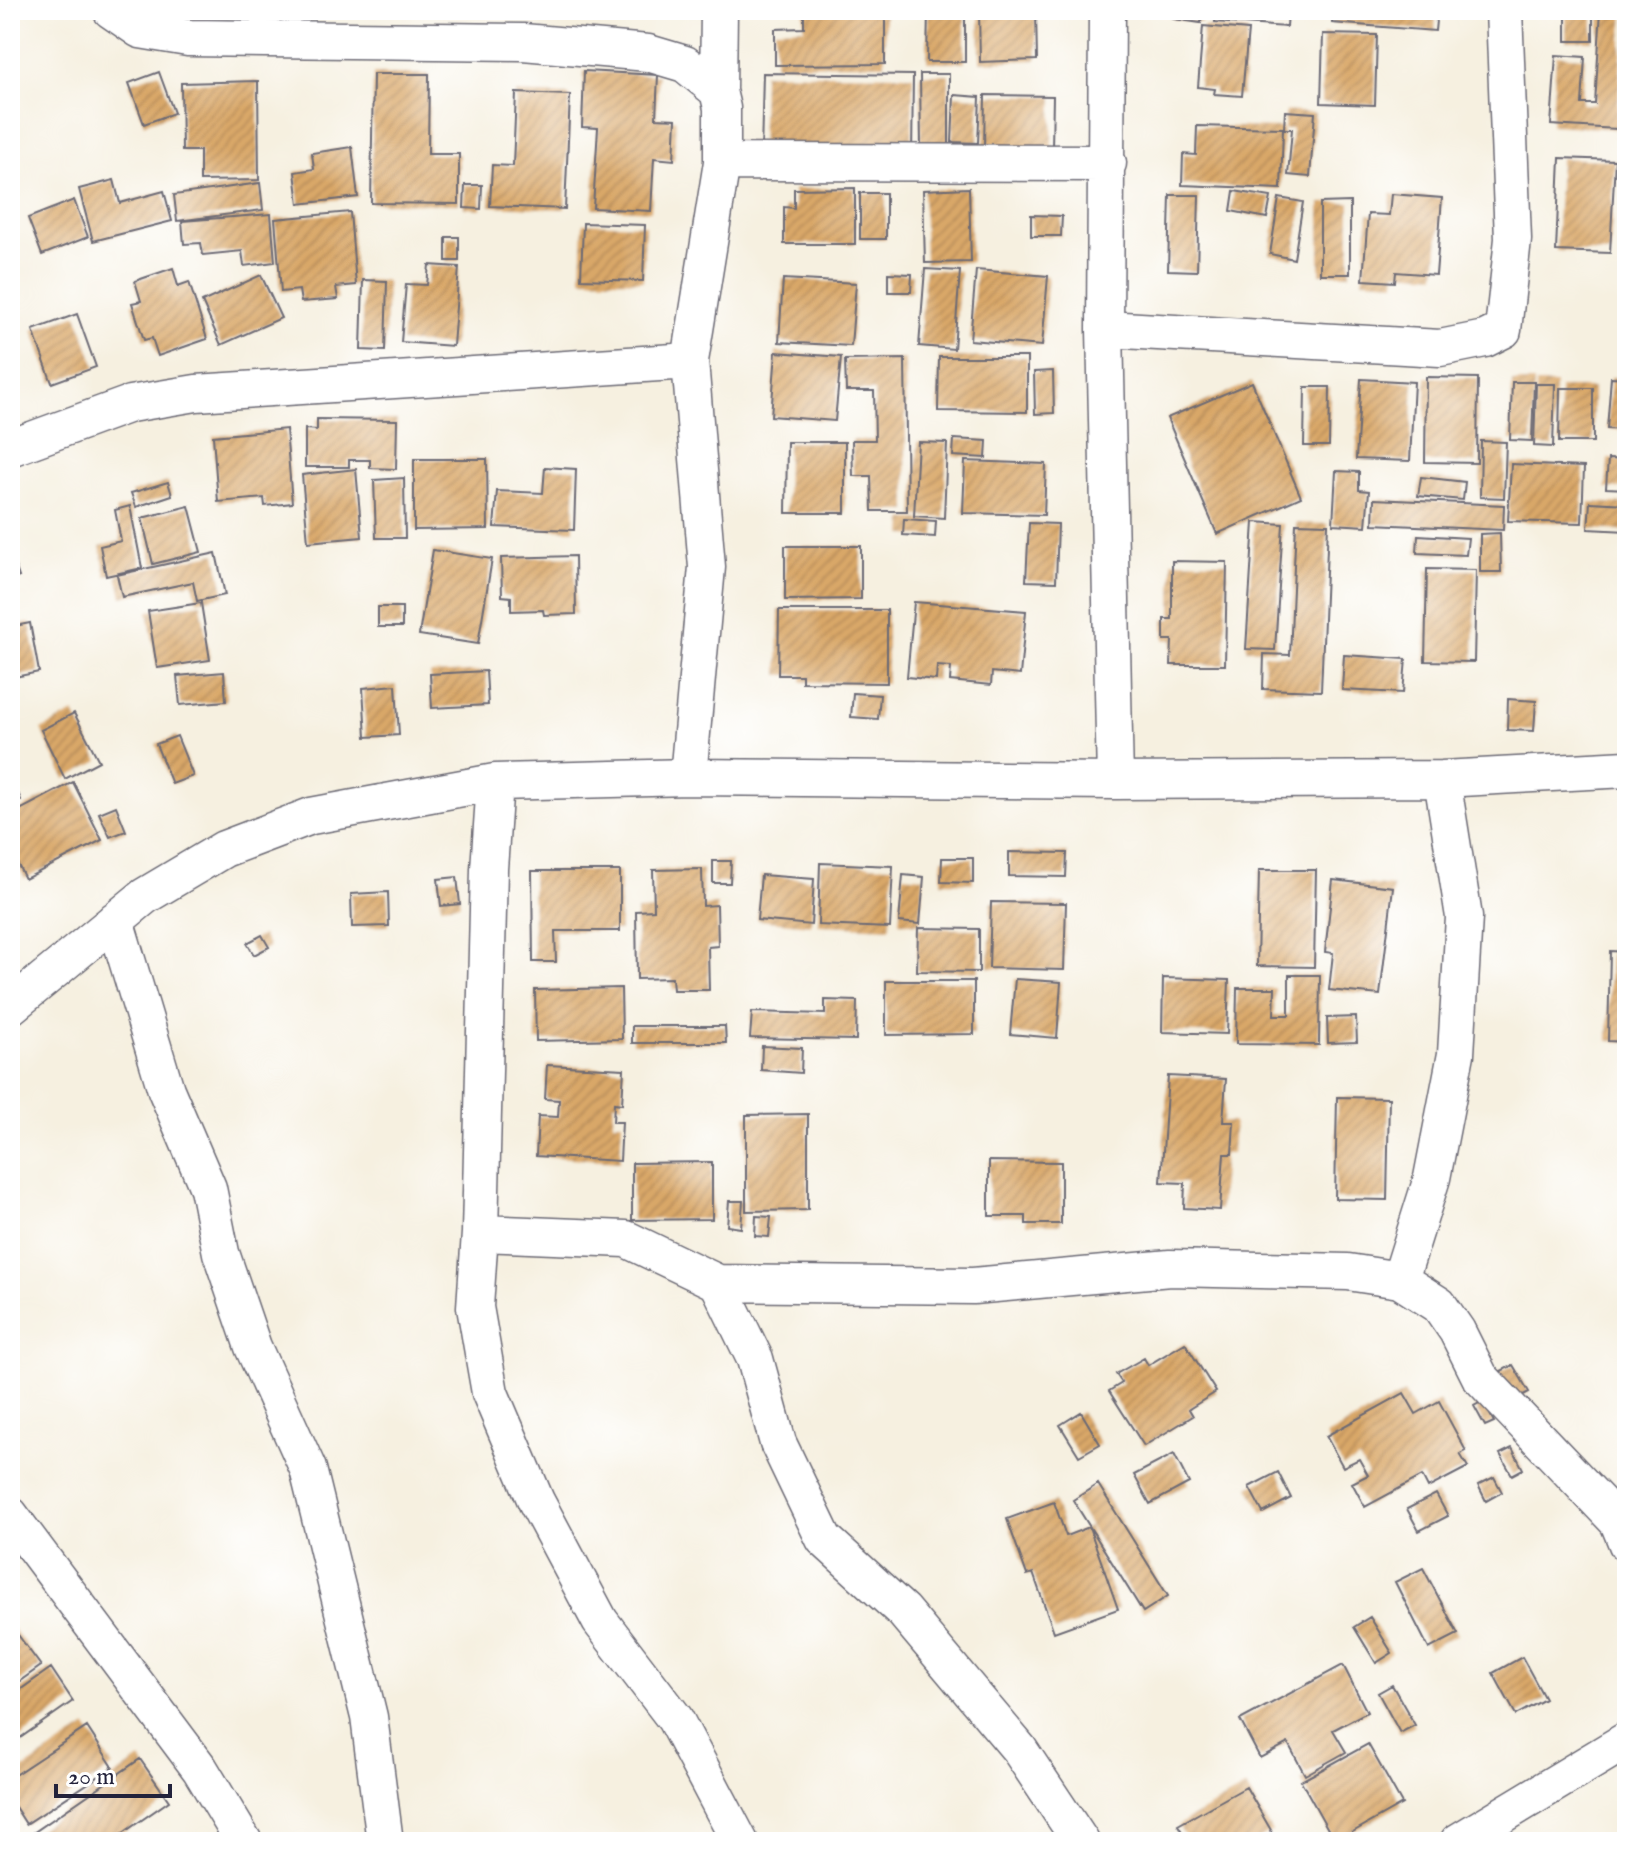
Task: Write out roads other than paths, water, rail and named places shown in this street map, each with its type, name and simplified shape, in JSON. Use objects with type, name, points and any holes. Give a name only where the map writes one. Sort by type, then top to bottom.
[{"type":"street","points":[[111,10],[140,30],[188,38],[440,39],[523,42],[648,53],[685,64],[718,91]]},
{"type":"street","points":[[416,10],[440,39]]},
{"type":"street","points":[[688,777],[707,567],[690,361],[722,162],[722,108],[718,91],[719,10]]},
{"type":"street","points":[[1107,10],[1104,84],[1108,163],[1105,329],[1115,781]]},
{"type":"street","points":[[1105,329],[1440,348],[1485,339],[1503,330],[1513,239],[1504,10]]},
{"type":"street","points":[[722,162],[1108,163]]},
{"type":"street","points":[[10,448],[130,404],[196,393],[690,361]]},
{"type":"street","points":[[10,1007],[145,896],[224,849],[311,816],[495,782],[688,777],[1115,781],[1442,779],[1627,769]]},
{"type":"street","points":[[1400,1280],[1432,1178],[1456,1054],[1464,917],[1442,779]]},
{"type":"street","points":[[495,782],[489,869],[480,1233],[475,1307],[490,1393],[531,1488],[600,1621],[675,1719],[740,1842]]},
{"type":"street","points":[[115,920],[166,1090],[208,1188],[221,1253],[253,1347],[308,1469],[369,1717],[385,1842]]},
{"type":"street","points":[[480,1233],[626,1239],[718,1283],[973,1286],[1170,1268],[1348,1272],[1400,1280],[1439,1305],[1457,1331],[1480,1377],[1618,1522],[1627,1544]]},
{"type":"street","points":[[718,1283],[755,1359],[778,1443],[824,1539],[903,1611],[1019,1749],[1081,1842]]},
{"type":"street","points":[[10,1515],[200,1769],[244,1842]]},
{"type":"street","points":[[1476,1838],[1627,1740]]}]
